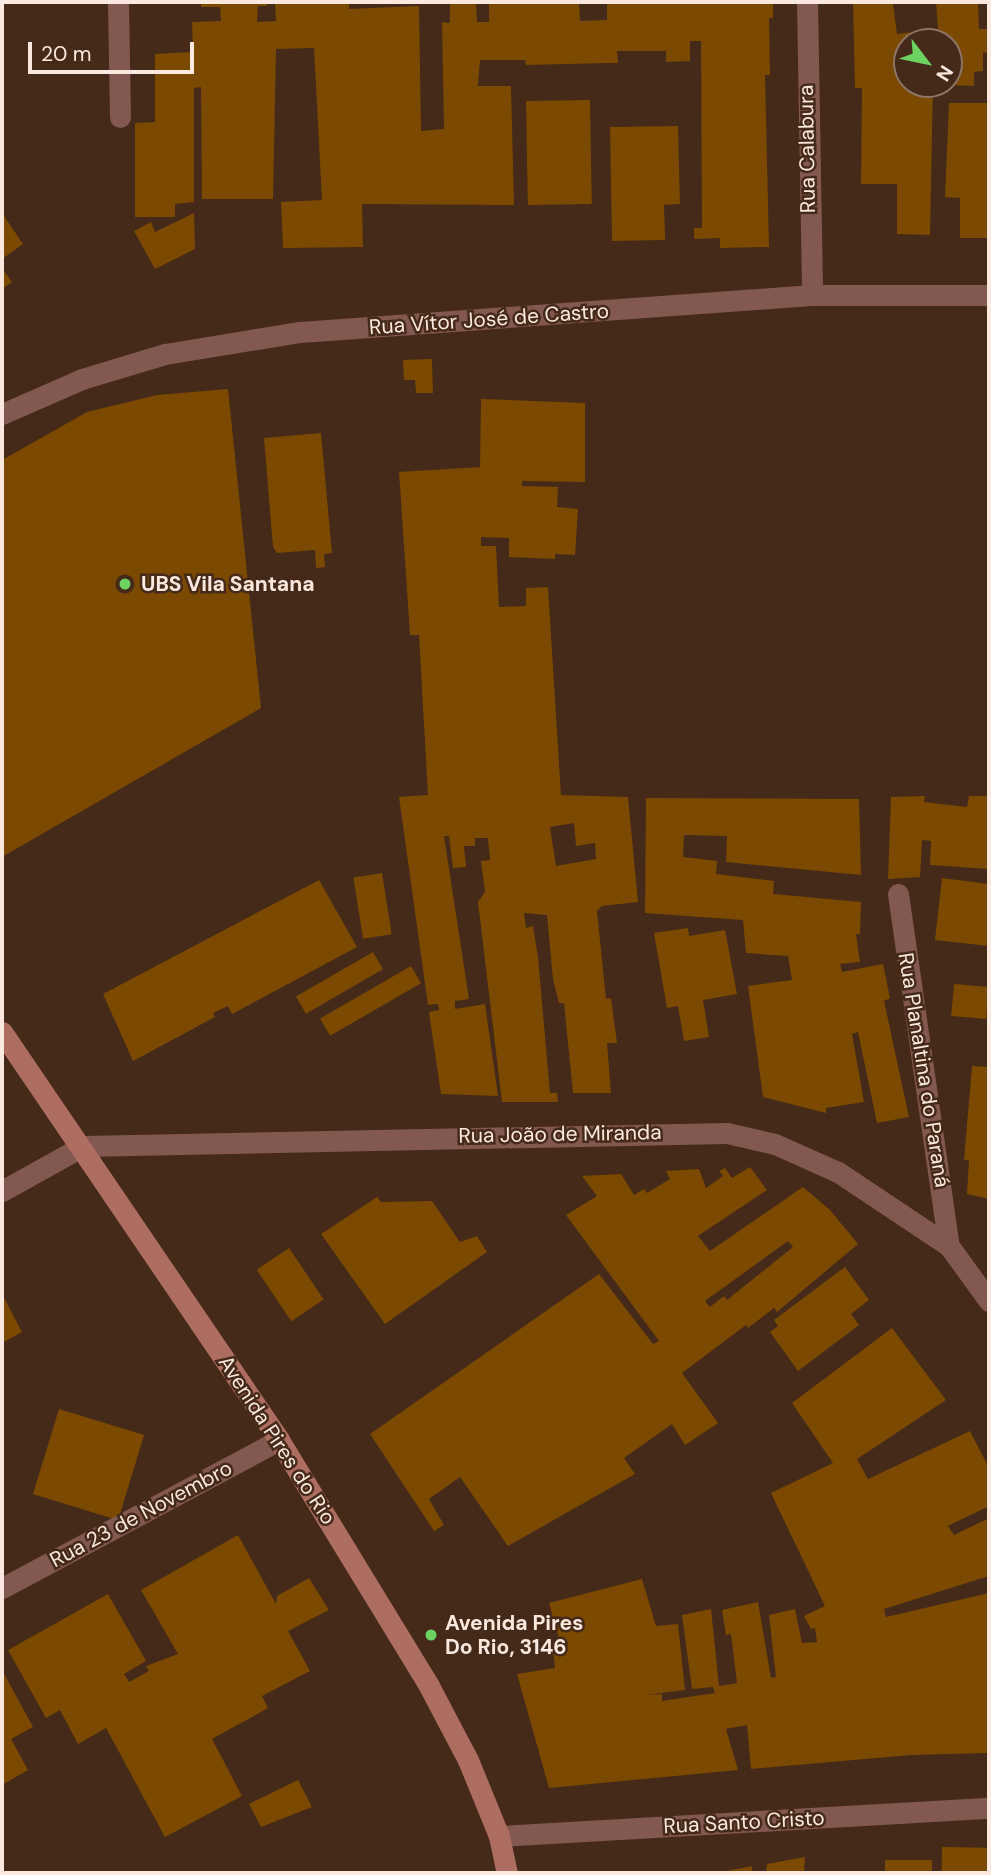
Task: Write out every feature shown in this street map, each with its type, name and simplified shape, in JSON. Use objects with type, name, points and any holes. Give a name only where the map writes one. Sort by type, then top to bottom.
[{"type":"main road","name":"Avenida Pires do Rio","points":[[2,1032],[83,1146],[279,1440],[429,1686],[468,1760],[499,1836],[507,1873]]},
{"type":"street","points":[[118,2],[120,117]]},
{"type":"street","name":"Rua Calabura","points":[[807,2],[812,295]]},
{"type":"street","name":"Rua Vítor José de Castro","points":[[2,414],[82,379],[165,354],[300,332],[812,295],[989,295]]},
{"type":"street","name":"Rua Planaltina do Paraná","points":[[898,894],[949,1246]]},
{"type":"street","name":"Rua João de Miranda","points":[[83,1146],[727,1133],[775,1144],[838,1172],[949,1246],[986,1290]]},
{"type":"street","points":[[2,1191],[83,1146]]},
{"type":"street","name":"Rua 23 de Novembro","points":[[2,1588],[279,1440]]},
{"type":"street","name":"Rua Santo Cristo","points":[[499,1836],[989,1808]]},
{"type":"building","points":[[201,2],[267,2],[267,6],[258,6],[257,22],[276,21],[275,2],[349,2],[349,9],[419,6],[421,131],[444,129],[442,22],[450,23],[450,2],[476,2],[477,22],[489,22],[489,2],[579,2],[580,21],[607,20],[607,2],[773,2],[773,18],[769,18],[770,75],[765,75],[769,247],[720,248],[720,238],[694,239],[694,228],[702,228],[701,41],[690,41],[690,61],[666,62],[666,51],[617,51],[618,63],[526,65],[525,60],[480,60],[478,86],[511,86],[514,205],[362,204],[363,247],[283,248],[281,202],[322,200],[314,48],[276,49],[273,199],[202,199],[201,87],[194,88],[194,202],[175,204],[175,217],[135,217],[135,123],[155,122],[155,54],[193,52],[192,22],[221,21],[220,7],[201,7]]},
{"type":"building","points":[[853,2],[902,2],[893,4],[896,28],[893,28],[893,98],[933,98],[930,235],[897,234],[897,184],[861,184],[862,88],[855,88]]},
{"type":"building","points":[[936,2],[978,2],[979,29],[989,29],[989,52],[983,53],[983,71],[974,72],[974,86],[963,86],[963,28],[938,28]]},
{"type":"building","points":[[590,100],[592,204],[528,205],[526,101]]},
{"type":"building","points":[[949,103],[989,103],[989,238],[960,238],[960,198],[945,197]]},
{"type":"building","points":[[678,126],[680,204],[664,205],[665,240],[612,241],[610,127]]},
{"type":"building","points":[[2,213],[23,244],[2,259]]},
{"type":"building","points":[[194,213],[195,249],[155,269],[134,231],[151,222],[155,232]]},
{"type":"building","points":[[2,268],[12,282],[2,289]]},
{"type":"building","points":[[432,359],[433,393],[416,393],[415,380],[404,380],[403,360]]},
{"type":"building","name":"UBS Vila Santana","points":[[228,389],[261,708],[2,857],[2,460],[87,412],[157,395]]},
{"type":"building","points":[[481,399],[585,403],[585,482],[522,481],[522,486],[558,487],[557,507],[578,509],[575,555],[555,554],[555,559],[509,557],[509,538],[481,537],[481,546],[496,546],[499,607],[526,606],[526,588],[548,587],[561,795],[628,797],[638,902],[602,906],[597,911],[606,999],[611,998],[617,1043],[607,1043],[611,1093],[573,1093],[564,1003],[559,1003],[553,979],[547,915],[524,913],[526,928],[533,926],[550,1093],[557,1093],[558,1102],[502,1102],[478,902],[485,892],[481,861],[490,860],[488,838],[475,838],[475,846],[464,846],[466,867],[453,868],[449,836],[444,836],[469,999],[455,1001],[455,1009],[485,1004],[498,1096],[441,1094],[429,1012],[439,1010],[438,1004],[428,1005],[399,797],[428,795],[419,635],[410,635],[399,472],[480,467]],"holes":[[[574,823],[576,846],[595,843],[596,859],[556,866],[550,827]]]},
{"type":"building","points":[[321,433],[332,553],[324,554],[325,567],[316,568],[315,550],[277,553],[273,547],[264,438]]},
{"type":"building","points":[[925,796],[924,802],[967,807],[969,796],[989,796],[989,869],[930,865],[931,841],[922,840],[920,877],[888,879],[891,797]]},
{"type":"building","points":[[646,798],[859,799],[861,875],[726,862],[727,836],[684,835],[683,857],[717,861],[716,874],[774,881],[773,894],[861,902],[860,934],[856,934],[860,962],[840,964],[842,972],[883,964],[890,998],[884,1001],[909,1117],[877,1123],[858,1032],[852,1034],[864,1102],[826,1108],[826,1113],[763,1097],[748,986],[792,980],[788,956],[746,953],[743,920],[645,913]]},
{"type":"building","points":[[382,873],[392,934],[363,939],[353,878]]},
{"type":"building","points":[[942,878],[989,884],[989,946],[935,940]]},
{"type":"building","points":[[319,880],[357,947],[232,1014],[228,1006],[213,1013],[215,1017],[133,1061],[103,994]]},
{"type":"building","points":[[688,928],[689,936],[725,930],[737,994],[703,1000],[709,1037],[684,1041],[678,1006],[667,1008],[654,933]]},
{"type":"building","points":[[373,952],[383,969],[306,1014],[296,996]]},
{"type":"building","points":[[411,966],[421,983],[330,1036],[320,1018]]},
{"type":"building","points":[[954,984],[989,987],[986,1019],[951,1016]]},
{"type":"building","points":[[972,1066],[989,1067],[989,1199],[967,1194],[969,1160],[964,1160]]},
{"type":"building","points":[[750,1167],[767,1190],[698,1236],[710,1251],[803,1187],[830,1210],[858,1244],[777,1312],[774,1308],[748,1328],[746,1325],[682,1373],[718,1423],[685,1445],[672,1424],[624,1458],[635,1474],[508,1546],[460,1477],[429,1499],[444,1525],[434,1531],[370,1434],[599,1274],[653,1344],[659,1341],[566,1215],[597,1196],[582,1176],[621,1174],[634,1195],[644,1189],[647,1193],[670,1179],[666,1171],[699,1169],[706,1188],[723,1176],[719,1171],[725,1168],[732,1178]],"holes":[[[788,1241],[793,1247],[727,1300],[724,1296],[710,1307],[705,1301]]]},
{"type":"building","points":[[377,1197],[381,1202],[432,1201],[460,1242],[477,1236],[487,1252],[385,1324],[321,1234]]},
{"type":"building","points":[[289,1248],[324,1299],[291,1321],[257,1270]]},
{"type":"building","points":[[845,1267],[869,1300],[851,1314],[859,1325],[798,1371],[770,1332],[778,1326],[774,1320]]},
{"type":"building","points":[[2,1294],[22,1332],[2,1343]]},
{"type":"building","points":[[892,1328],[946,1400],[857,1459],[868,1479],[970,1431],[989,1468],[989,1506],[948,1526],[954,1535],[989,1518],[989,1576],[884,1609],[886,1617],[989,1593],[989,1753],[911,1755],[751,1769],[747,1725],[726,1729],[738,1770],[549,1788],[517,1674],[555,1668],[553,1649],[561,1646],[549,1603],[642,1579],[656,1626],[678,1624],[685,1690],[646,1695],[662,1694],[662,1701],[715,1693],[713,1687],[692,1689],[682,1615],[711,1609],[719,1686],[737,1683],[731,1634],[726,1635],[722,1610],[758,1602],[771,1678],[776,1677],[769,1615],[795,1609],[802,1643],[817,1642],[815,1628],[811,1629],[804,1616],[825,1606],[771,1493],[833,1463],[792,1403]]},
{"type":"building","points":[[59,1409],[144,1435],[118,1520],[33,1494]]},
{"type":"building","points":[[238,1535],[276,1604],[277,1596],[309,1578],[329,1610],[288,1631],[310,1671],[262,1696],[268,1708],[212,1739],[242,1796],[165,1837],[106,1728],[78,1744],[60,1710],[46,1718],[8,1650],[108,1594],[146,1661],[124,1674],[129,1682],[149,1671],[146,1666],[178,1654],[141,1590]]},
{"type":"building","points":[[2,1670],[33,1727],[11,1739],[28,1770],[2,1785]]},
{"type":"building","points":[[298,1780],[312,1807],[261,1827],[249,1804]]},
{"type":"building","points":[[942,1847],[989,1848],[989,1873],[942,1873]]},
{"type":"building","points":[[805,1857],[804,1873],[766,1873],[767,1864]]},
{"type":"building","points":[[885,1860],[932,1860],[932,1873],[885,1873]]},
{"type":"building","points":[[752,1866],[752,1873],[722,1873],[722,1872]]},
{"type":"place","name":"UBS Vila Santana","points":[[125,584]]},
{"type":"place","name":"Avenida Pires Do Rio, 3146","points":[[431,1635]]}]
